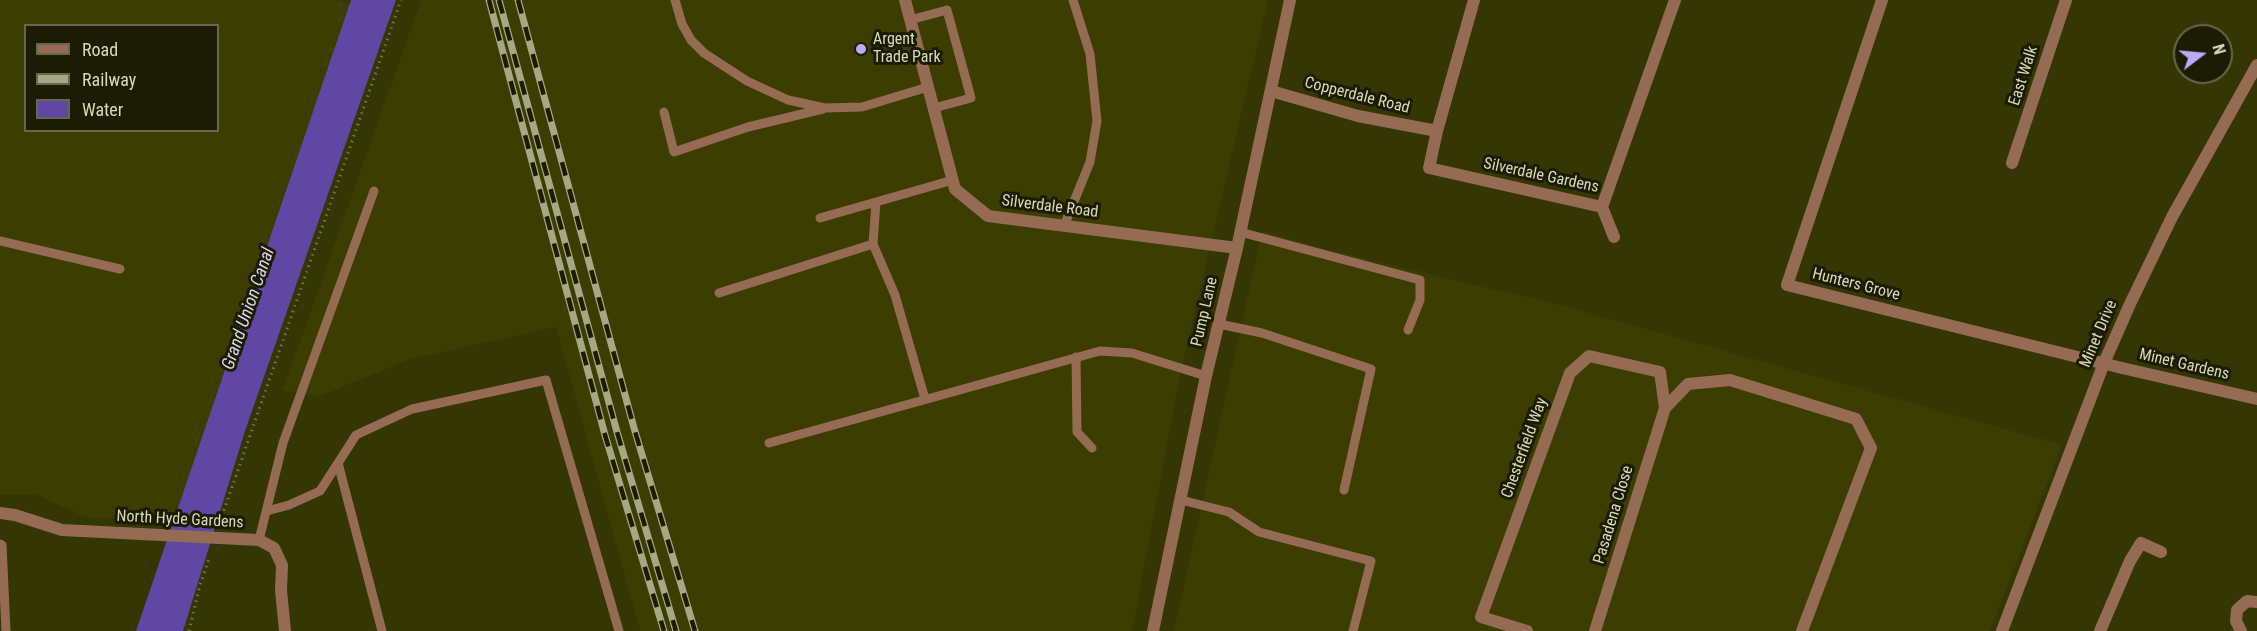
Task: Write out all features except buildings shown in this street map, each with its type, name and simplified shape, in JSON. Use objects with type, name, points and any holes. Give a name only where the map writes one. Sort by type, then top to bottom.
[{"type":"street","name":"Silverdale Road","points":[[905,0],[956,189],[988,216],[1237,248]]},
{"type":"street","name":"Pump Lane","points":[[1153,631],[1206,376],[1237,248],[1290,0]]},
{"type":"street","name":"Silverdale Gardens","points":[[1474,0],[1437,131],[1430,168],[1602,207],[1675,0]]},
{"type":"street","name":"Hunters Grove","points":[[1882,0],[1787,285],[2104,363]]},
{"type":"street","name":"East Walk","points":[[2012,163],[2066,0]]},
{"type":"street","name":"Minet Drive","points":[[2002,631],[2104,363],[2150,260],[2257,65]]},
{"type":"street","name":"Copperdale Road","points":[[1270,92],[1358,116],[1437,131]]},
{"type":"street","points":[[1602,207],[1614,237]]},
{"type":"street","name":"Chesterfield Way","points":[[1527,631],[1481,617],[1570,373],[1589,356],[1660,372],[1665,408]]},
{"type":"street","name":"Minet Gardens","points":[[2104,363],[2257,399]]},
{"type":"street","points":[[1665,408],[1688,384],[1730,380],[1856,419],[1871,448],[1802,631]]},
{"type":"street","name":"Pasadena Close","points":[[1595,631],[1665,408]]},
{"type":"street","name":"North Hyde Gardens","points":[[0,513],[15,515],[62,530],[259,540],[274,548],[282,565],[281,590],[285,631]]},
{"type":"street","points":[[2100,631],[2130,561],[2141,543],[2161,552]]},
{"type":"street","points":[[2241,631],[2236,621],[2237,610],[2247,601],[2257,602]]},
{"type":"lane","points":[[675,0],[682,24],[691,40],[704,53],[747,81],[788,100],[825,108]]},
{"type":"lane","points":[[1064,226],[1090,162],[1096,121],[1090,54],[1073,0]]},
{"type":"lane","points":[[910,20],[947,10],[971,98],[934,108]]},
{"type":"lane","points":[[664,111],[674,152],[748,127],[825,108],[862,107],[928,87]]},
{"type":"lane","points":[[820,218],[953,180]]},
{"type":"lane","points":[[259,540],[283,443],[374,191]]},
{"type":"lane","points":[[876,202],[873,244],[895,296],[925,399]]},
{"type":"lane","points":[[1240,232],[1420,280],[1420,300],[1408,330]]},
{"type":"lane","points":[[0,241],[120,269]]},
{"type":"lane","points":[[719,293],[873,244]]},
{"type":"lane","points":[[1219,324],[1262,333],[1371,369],[1344,490]]},
{"type":"lane","points":[[769,443],[1100,351],[1132,353],[1206,376]]},
{"type":"lane","points":[[1076,357],[1077,432],[1092,448]]},
{"type":"lane","points":[[267,511],[289,505],[320,491],[356,435],[412,409],[546,380],[619,631]]},
{"type":"lane","points":[[338,464],[382,631]]},
{"type":"lane","points":[[1180,500],[1229,512],[1259,532],[1371,561],[1353,631]]},
{"type":"lane","points":[[0,544],[2,545],[6,631]]},
{"type":"path","points":[[220,522],[401,0]]},
{"type":"path","points":[[189,631],[200,585],[210,556]]},
{"type":"shaded area","points":[[0,0],[337,0],[351,4],[174,521],[92,518],[37,495],[0,495]]},
{"type":"shaded area","points":[[421,0],[1268,0],[1180,376],[1132,631],[640,631],[556,327],[411,359],[318,397],[283,390]]},
{"type":"shaded area","points":[[1262,231],[1334,251],[1564,306],[2062,445],[1990,631],[1174,631]]},
{"type":"water","name":"Grand Union Canal","points":[[351,0],[396,0],[245,431],[183,631],[136,631]]},
{"type":"railway","points":[[489,0],[605,435],[664,631]]},
{"type":"railway","points":[[499,0],[617,432],[676,631]]},
{"type":"railway","points":[[518,0],[634,428],[695,631]]},
{"type":"place","name":"Argent Trade Park","points":[[861,49]]}]
